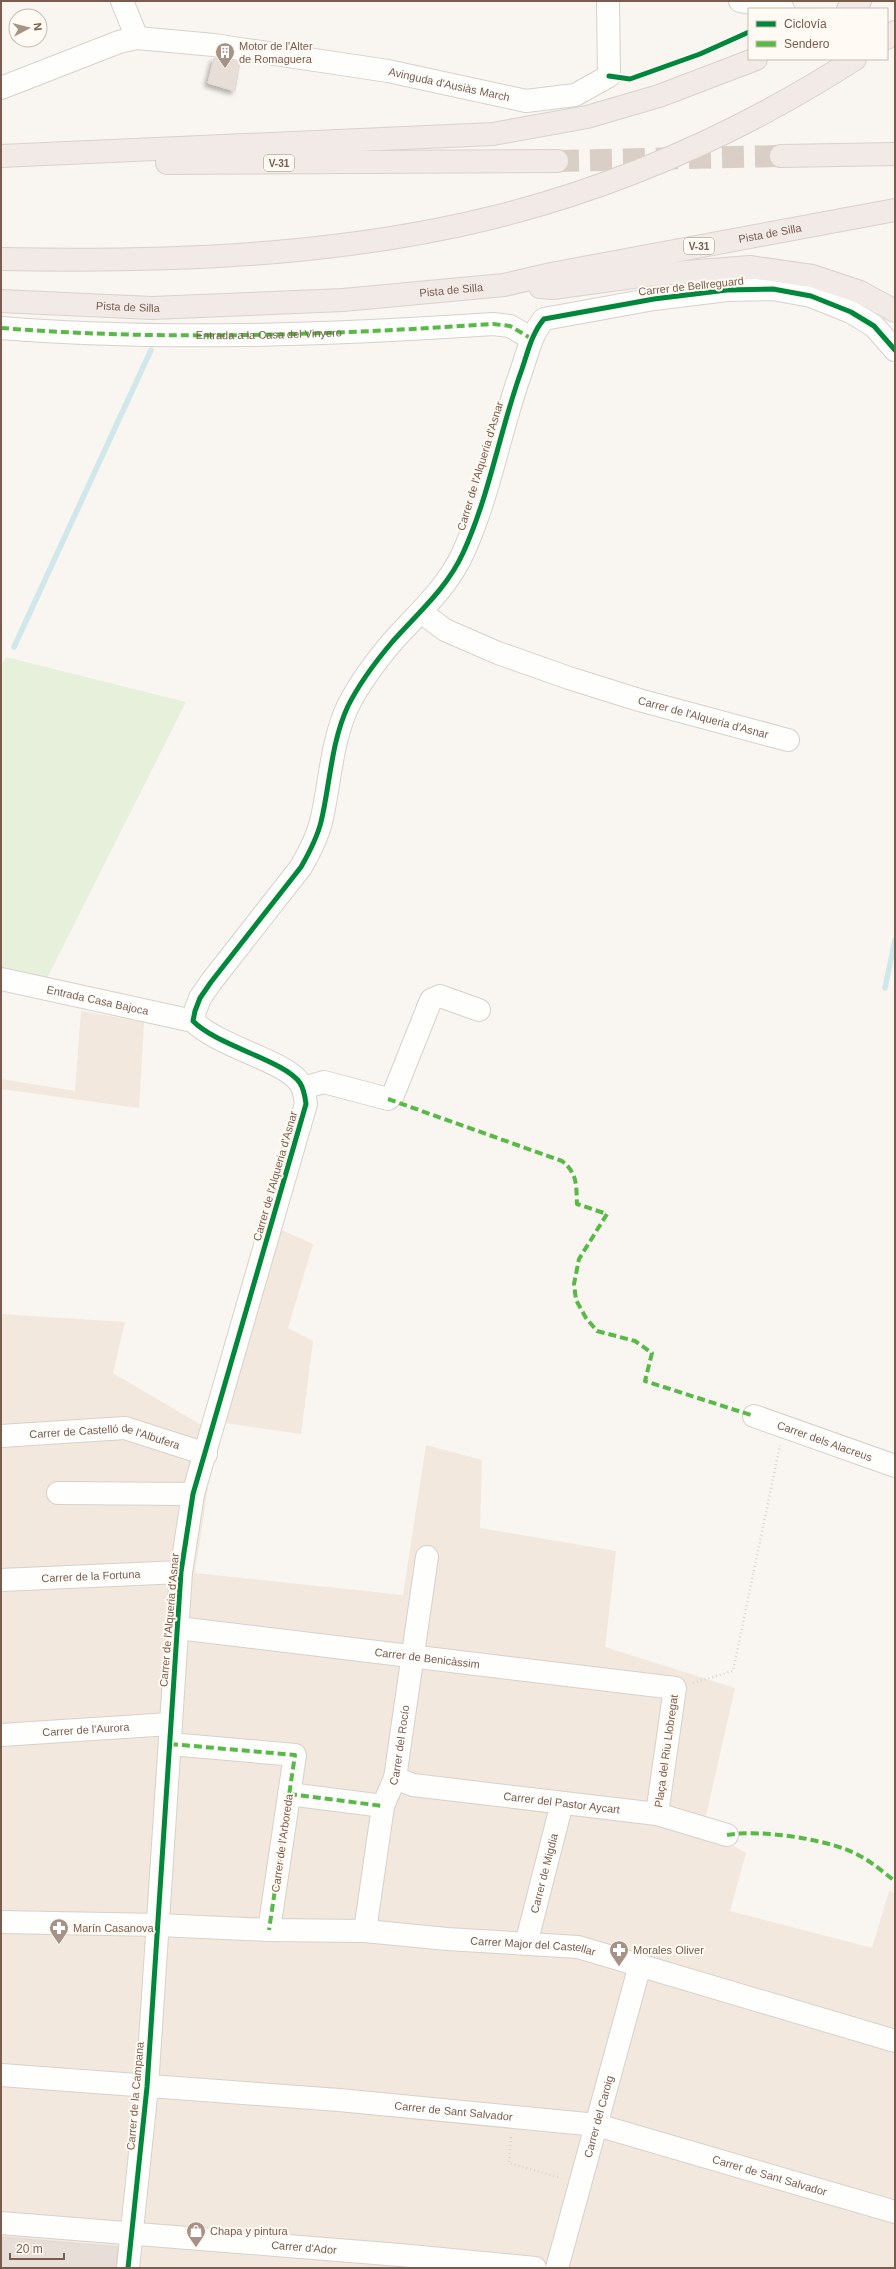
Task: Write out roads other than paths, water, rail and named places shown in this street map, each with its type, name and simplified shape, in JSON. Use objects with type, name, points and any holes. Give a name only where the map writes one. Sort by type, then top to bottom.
[{"type":"highway","points":[[850,8],[860,1]]},
{"type":"highway","points":[[1,156],[493,134],[587,117],[659,96],[753,60]]},
{"type":"highway","points":[[1,259],[172,258],[269,253],[355,244],[443,229],[489,218],[570,195],[654,164],[736,128],[813,86],[853,60]]},
{"type":"highway","points":[[781,156],[895,154]]},
{"type":"highway","name":"V-31","points":[[1,164],[557,161]]},
{"type":"highway","name":"Pista de Silla","points":[[1,301],[152,308],[343,300],[504,285],[559,272],[895,210]]},
{"type":"highway","points":[[504,285],[553,288],[647,275],[750,267],[812,276],[860,292],[895,311]]},
{"type":"street","points":[[122,1],[137,38]]},
{"type":"street","name":"Avinguda d'Ausiàs March","points":[[1,88],[119,42],[137,38],[214,45],[388,71],[526,101],[575,94],[609,76],[608,1]]},
{"type":"street","points":[[740,1],[778,8]]},
{"type":"street","name":"Carrer de Bellreguard","points":[[532,339],[536,328],[544,319],[553,316],[661,298],[727,290],[773,289],[811,296],[852,312],[874,326],[895,350]]},
{"type":"street","name":"Entrada a la Casa del Vinyero","points":[[1,328],[145,335],[264,336],[379,332],[493,324],[510,326],[532,339]]},
{"type":"street","name":"Carrer de l'Alqueria d'Asnar","points":[[193,1021],[200,998],[301,867],[311,849],[321,824],[338,736],[347,708],[365,675],[439,593],[463,553],[480,508],[513,392],[532,339]]},
{"type":"street","name":"Carrer de l'Alqueria d'Asnar","points":[[422,612],[445,630],[498,653],[568,678],[639,700],[788,740]]},
{"type":"street","name":"Entrada Casa Bajoca","points":[[1,979],[193,1021]]},
{"type":"street","points":[[193,1021],[199,1027],[223,1041],[284,1070],[300,1082],[303,1088],[324,1082],[388,1099],[393,1095],[431,1000],[440,996],[479,1010]]},
{"type":"street","name":"Carrer de l'Alqueria d'Asnar","points":[[159,1925],[181,1572],[194,1494],[303,1118],[306,1104],[303,1088]]},
{"type":"street","name":"Carrer dels Alacreus","points":[[754,1416],[895,1466]]},
{"type":"street","name":"Carrer de Castelló de l'Albufera","points":[[1,1436],[125,1428],[206,1454]]},
{"type":"street","points":[[58,1493],[194,1494]]},
{"type":"street","name":"Carrer del Rocío","points":[[365,1931],[383,1806],[396,1778],[427,1557]]},
{"type":"street","name":"Carrer de la Fortuna","points":[[1,1580],[181,1572]]},
{"type":"street","name":"Carrer de Benicàssim","points":[[178,1628],[675,1688]]},
{"type":"street","name":"Plaça del Riu Llobregat","points":[[657,1814],[675,1688]]},
{"type":"street","name":"Carrer de l'Aurora","points":[[1,1735],[170,1734],[295,1755]]},
{"type":"street","name":"Carrer de l'Arboreda","points":[[269,1930],[295,1755]]},
{"type":"street","name":"Carrer del Pastor Aycart","points":[[396,1778],[413,1786],[657,1814],[727,1835]]},
{"type":"street","points":[[289,1794],[383,1806]]},
{"type":"street","name":"Carrer de Migdia","points":[[526,1944],[562,1803]]},
{"type":"street","name":"Carrer Major del Castellar","points":[[1,1922],[159,1925],[269,1930],[365,1931],[578,1947],[895,2041]]},
{"type":"street","name":"Carrer de la Campana","points":[[128,2268],[147,2087],[159,1925]]},
{"type":"street","name":"Carrer del Caroig","points":[[557,2268],[640,1965]]},
{"type":"street","name":"Carrer de Sant Salvador","points":[[1,2075],[339,2100],[597,2125],[895,2212]]},
{"type":"street","name":"Carrer d'Ador","points":[[1,2223],[400,2255],[534,2268]]},
{"type":"waterway","points":[[14,647],[151,350]]},
{"type":"waterway","points":[[885,988],[895,940]]},
{"type":"tunnel","points":[[557,161],[781,156]]},
{"type":"place","name":"Motor de l'Alter de Romaguera","points":[[225,69]]},
{"type":"place","name":"Marín Casanova","points":[[59,1945]]},
{"type":"place","name":"Morales Oliver","points":[[619,1967]]},
{"type":"place","name":"Chapa y pintura","points":[[196,2248]]}]
